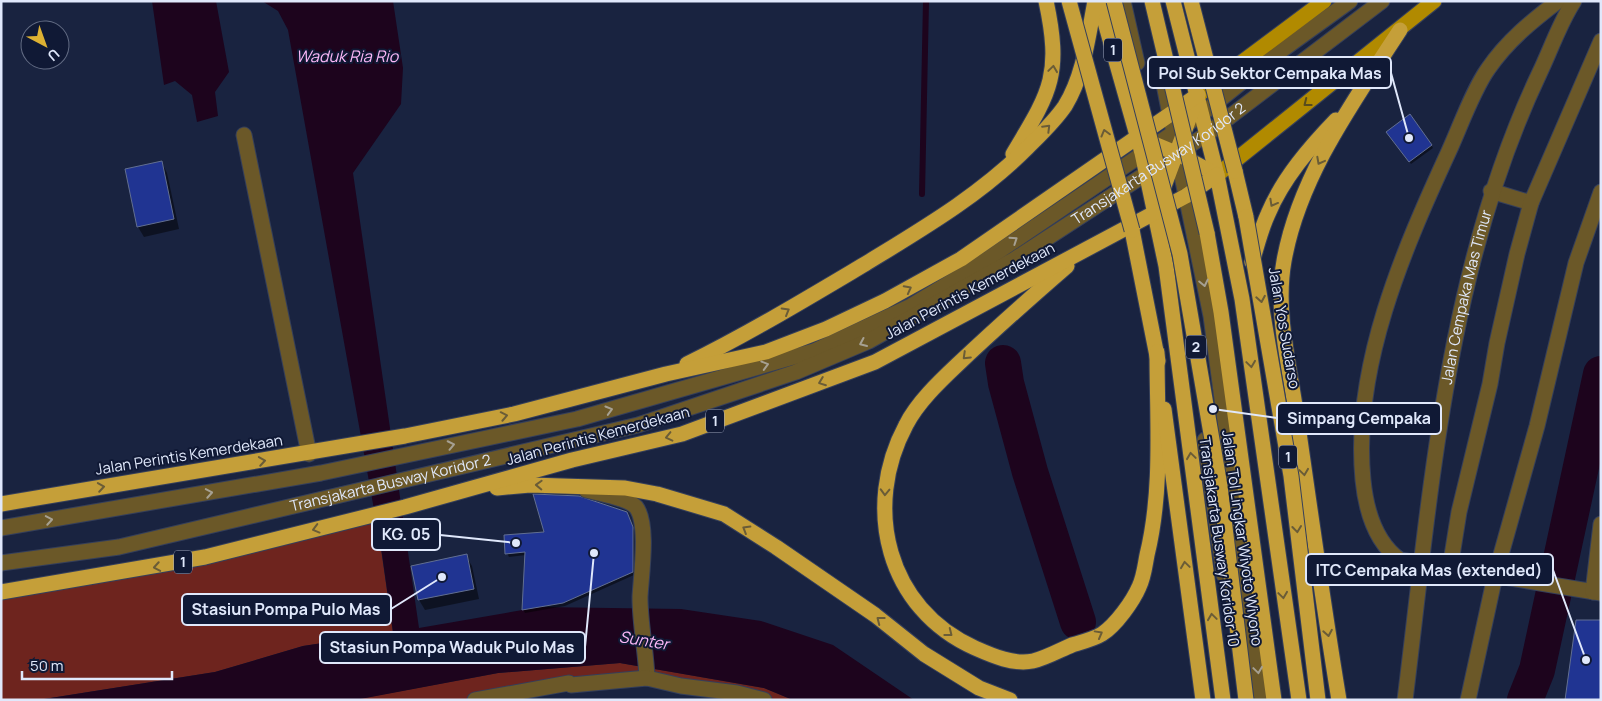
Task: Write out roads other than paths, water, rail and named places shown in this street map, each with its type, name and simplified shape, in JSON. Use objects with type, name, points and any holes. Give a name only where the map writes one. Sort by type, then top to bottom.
[{"type":"highway","points":[[1000,175],[1044,102],[1052,76],[1054,58],[1046,1]]},
{"type":"highway","name":"1","points":[[1070,1],[1132,230],[1157,352],[1203,700]]},
{"type":"highway","points":[[666,374],[738,339],[964,202],[1000,175],[1054,122],[1074,89],[1084,58],[1097,1]]},
{"type":"highway","name":"1","points":[[1097,1],[1138,138],[1148,149],[1146,173],[1160,209],[1224,700]]},
{"type":"highway","name":"Jalan Tol Lingkar Wiyoto Wiyono","points":[[1114,1],[1180,254],[1220,486],[1246,700]]},
{"type":"highway","name":"Jalan Tol Lingkar Wiyoto Wiyono","points":[[1152,1],[1207,233],[1221,312],[1274,700]]},
{"type":"highway","name":"1","points":[[1173,1],[1203,113],[1242,299],[1299,700]]},
{"type":"highway","name":"Jalan Yos Sudarso","points":[[1192,1],[1235,171],[1260,289],[1291,476],[1318,700]]},
{"type":"highway","points":[[1339,700],[1323,604],[1285,339],[1281,290],[1284,261],[1302,200],[1331,140],[1400,30]]},
{"type":"highway","points":[[1160,209],[1163,189],[1178,154],[1198,95]]},
{"type":"highway","name":"Jalan Perintis Kemerdekaan","points":[[1,504],[309,454],[405,436],[514,414],[666,374],[766,352],[945,284],[961,259],[1198,95]]},
{"type":"highway","points":[[1242,299],[1268,213],[1279,192],[1309,150],[1357,96]]},
{"type":"highway","points":[[1148,149],[1178,154],[1217,175]]},
{"type":"highway","name":"Jalan Perintis Kemerdekaan","points":[[1,592],[195,559],[405,507],[572,460],[682,434],[875,362],[1186,196],[1217,175]]},
{"type":"highway","points":[[1087,248],[1001,323],[938,384],[906,423],[885,484],[884,514],[892,562],[909,594],[933,621],[957,640],[1005,660],[1032,661],[1103,633],[1129,606],[1140,585],[1150,546],[1156,499],[1157,352]]},
{"type":"highway","points":[[458,493],[530,484],[625,488],[657,494],[724,514],[875,615],[924,654],[979,688],[1010,700]]},
{"type":"main road","points":[[1198,95],[1324,1]]},
{"type":"main road","points":[[1217,175],[1434,1]]},
{"type":"street","points":[[1123,1],[1152,128],[1148,149],[1159,165],[1163,189]]},
{"type":"street","name":"Transjakarta Busway Koridor 10","points":[[1146,1],[1211,316],[1262,700]]},
{"type":"street","name":"Transjakarta Busway Koridor 2","points":[[976,274],[1148,149],[1203,113],[1282,50],[1350,1]]},
{"type":"street","name":"Transjakarta Busway Koridor 2","points":[[1,528],[321,473],[577,419],[814,351],[891,316],[945,284],[976,274],[1178,154],[1382,1]]},
{"type":"street","points":[[1558,1],[1507,44],[1486,71],[1424,205],[1384,314],[1364,406],[1360,454],[1365,497],[1377,534],[1386,550],[1400,560],[1597,592],[1601,524]]},
{"type":"street","name":"Jalan Cempaka Mas Timur","points":[[1405,700],[1439,431],[1461,312],[1491,191],[1528,96],[1574,1]]},
{"type":"street","points":[[1450,568],[1459,512],[1487,400],[1517,254],[1531,203],[1601,41]]},
{"type":"street","points":[[244,135],[309,454]]},
{"type":"street","points":[[1491,191],[1531,203]]},
{"type":"street","points":[[1468,700],[1495,576],[1537,426],[1576,263],[1601,192]]},
{"type":"street","name":"Transjakarta Busway Koridor 10","points":[[1160,209],[1171,244],[1196,374],[1241,700]]},
{"type":"street","name":"Transjakarta Busway Koridor 2","points":[[1,563],[119,547],[638,425],[777,378],[869,341],[945,284]]},
{"type":"street","points":[[573,486],[630,502],[637,508],[641,518],[644,569],[641,602],[647,674]]},
{"type":"street","points":[[475,700],[521,696],[569,683],[571,685],[647,674],[681,686],[737,693],[764,700]]},
{"type":"water","points":[[152,1],[216,1],[229,72],[215,92],[218,116],[197,122],[192,95],[175,81],[164,85]]},
{"type":"water","points":[[262,1],[393,1],[403,68],[401,104],[353,173],[419,628],[540,607],[681,609],[761,621],[833,645],[914,700],[793,700],[764,688],[620,663],[498,673],[355,700],[38,700],[215,672],[303,646],[393,632],[382,554],[288,30],[278,11]]},
{"type":"waterway","points":[[922,194],[926,1]]},
{"type":"waterway","points":[[1003,363],[1006,383],[1030,472],[1078,622]]},
{"type":"waterway","points":[[1525,700],[1537,670],[1601,374]]},
{"type":"place","name":"Pol Sub Sektor Cempaka Mas","points":[[1409,138]]},
{"type":"place","name":"Simpang Cempaka","points":[[1213,409]]},
{"type":"place","name":"KG. 05","points":[[516,543]]},
{"type":"place","name":"Stasiun Pompa Waduk Pulo Mas","points":[[594,553]]},
{"type":"place","name":"Stasiun Pompa Pulo Mas","points":[[442,577]]},
{"type":"place","name":"ITC Cempaka Mas (extended)","points":[[1586,660]]},
{"type":"water label","name":"Waduk Ria Rio","points":[[347,56]]},
{"type":"water label","name":"Sunter","points":[[644,640]]}]
